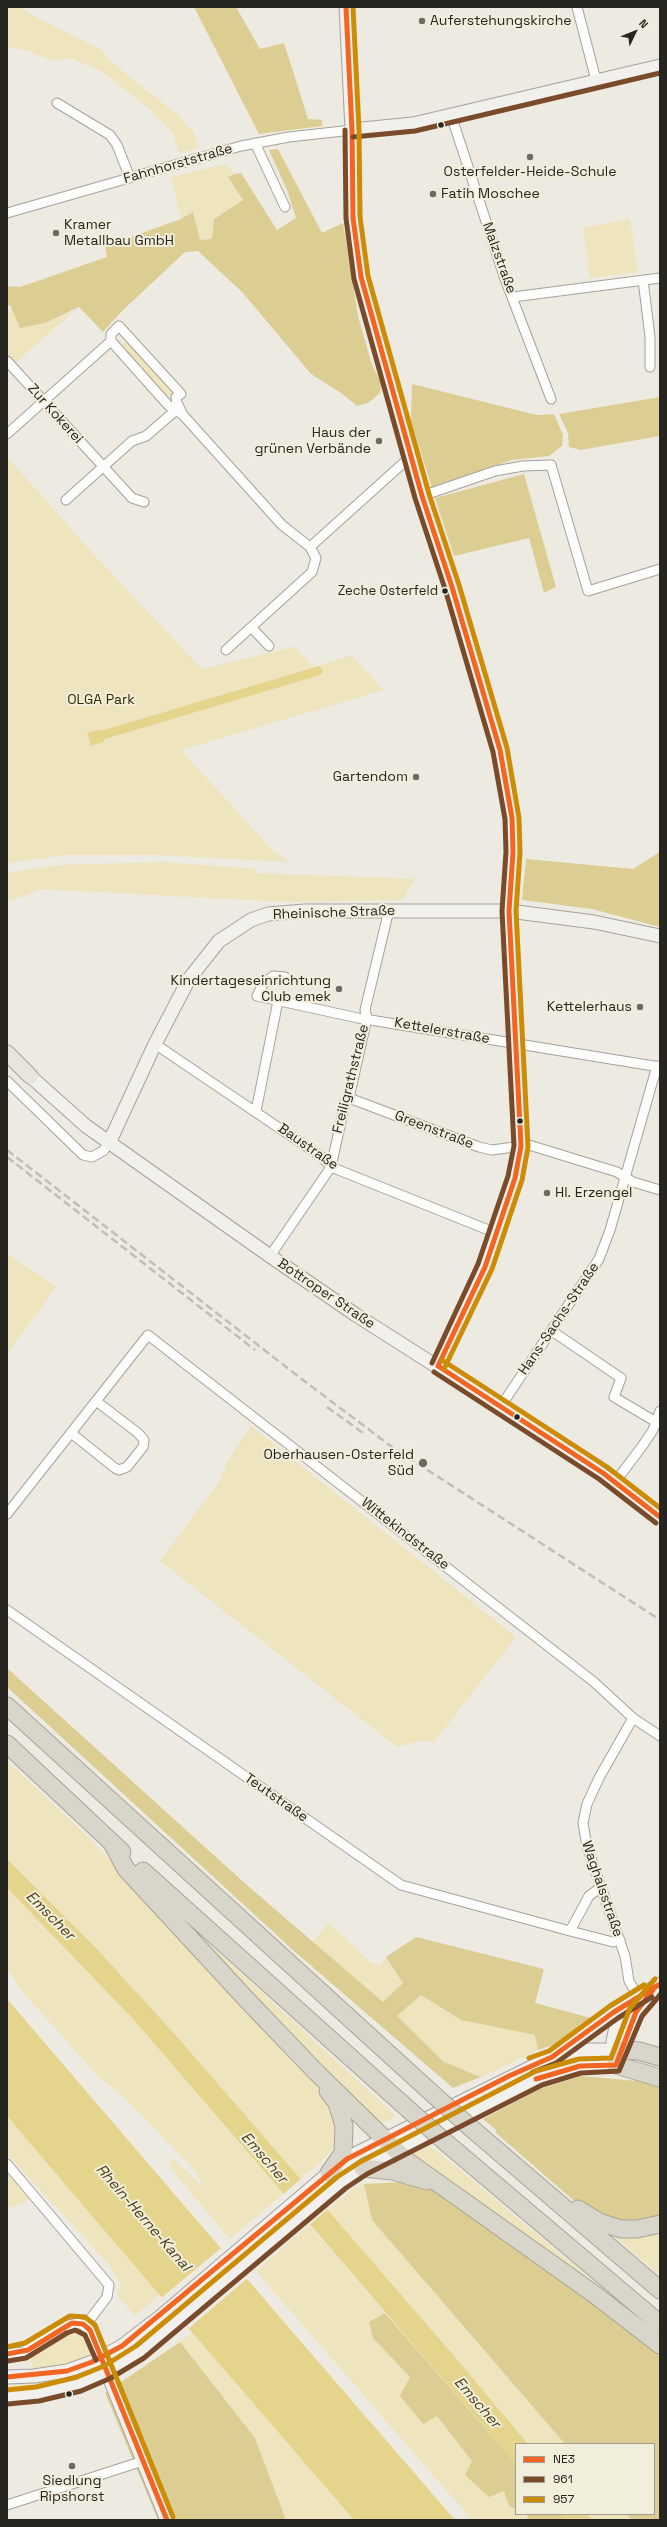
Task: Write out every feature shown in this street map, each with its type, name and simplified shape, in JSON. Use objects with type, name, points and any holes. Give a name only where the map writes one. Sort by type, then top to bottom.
[{"type":"highway","points":[[7,1706],[435,2096],[660,2290]]},
{"type":"highway","points":[[7,1744],[113,1845],[409,2110],[660,2324]]},
{"type":"highway","points":[[113,1845],[126,1869],[316,2072],[397,2151],[447,2189],[594,2294],[660,2345]]},
{"type":"highway","points":[[617,2055],[639,2051],[660,2057]]},
{"type":"highway","points":[[617,2055],[660,2078]]},
{"type":"highway","points":[[316,2072],[337,2104],[344,2126],[343,2153],[326,2175]]},
{"type":"highway","points":[[363,2168],[413,2176],[447,2189]]},
{"type":"highway","points":[[535,2183],[552,2188],[580,2211],[614,2228],[629,2230],[660,2224]]},
{"type":"main road","name":"Bottroper Straße","points":[[7,1053],[30,1076]]},
{"type":"street","points":[[346,7],[352,130],[353,218],[361,277],[410,457],[452,587],[504,767],[512,834],[509,911],[515,1044],[522,1146],[515,1178],[481,1277],[438,1366]]},
{"type":"street","points":[[577,7],[596,80]]},
{"type":"street","points":[[352,130],[391,128],[660,66]]},
{"type":"street","points":[[57,103],[110,135],[117,145],[130,178]]},
{"type":"street","name":"Malzstraße","points":[[451,115],[505,279],[513,296],[551,399]]},
{"type":"street","name":"Fahnhorststraße","points":[[7,213],[255,143],[352,130]]},
{"type":"street","points":[[255,143],[285,207]]},
{"type":"street","points":[[513,296],[660,278]]},
{"type":"street","points":[[643,280],[650,337],[650,367]]},
{"type":"street","points":[[183,415],[175,410],[111,341],[111,334],[119,326],[181,394],[176,397],[177,403],[183,415],[282,525],[310,547],[316,558],[312,572],[226,650]]},
{"type":"street","points":[[7,434],[111,341]]},
{"type":"street","name":"Zur Kokerei","points":[[7,361],[132,498],[144,502]]},
{"type":"street","points":[[66,500],[132,441],[146,436],[175,410]]},
{"type":"street","points":[[310,547],[410,457]]},
{"type":"street","points":[[422,496],[495,471],[523,466],[551,465],[588,591],[660,569]]},
{"type":"street","points":[[252,628],[269,646]]},
{"type":"street","name":"Rheinische Straße","points":[[109,1143],[155,1044],[198,965],[219,941],[239,926],[257,918],[279,913],[389,910],[509,911],[594,922],[660,936]]},
{"type":"street","name":"Freiligrathstraße","points":[[270,1256],[331,1167],[345,1103],[349,1098],[367,1018],[366,1010],[389,910]]},
{"type":"street","name":"Kettelerstraße","points":[[285,977],[273,976],[263,984],[257,996],[358,1018],[367,1018],[658,1067]]},
{"type":"street","points":[[256,1111],[278,1001]]},
{"type":"street","name":"Baustraße","points":[[155,1044],[322,1157],[331,1167],[496,1233]]},
{"type":"street","name":"Hans-Sachs-Straße","points":[[500,1406],[596,1265],[607,1239],[658,1067]]},
{"type":"street","name":"Bottroper Straße","points":[[30,1076],[68,1111],[109,1143],[270,1256],[363,1319],[500,1406],[613,1481],[660,1516]]},
{"type":"street","points":[[7,1081],[84,1155],[92,1157],[103,1151],[109,1143]]},
{"type":"street","name":"Greenstraße","points":[[349,1098],[479,1148],[492,1150],[529,1145],[617,1172],[633,1182],[660,1190]]},
{"type":"street","points":[[552,1331],[621,1378],[614,1397],[658,1421]]},
{"type":"street","name":"Wittekindstraße","points":[[96,1400],[148,1335],[606,1692],[633,1718],[660,1736]]},
{"type":"street","points":[[7,1514],[70,1433],[96,1400],[138,1433],[144,1440],[143,1447],[127,1466],[119,1470],[70,1433]]},
{"type":"street","points":[[613,1481],[630,1464],[653,1430],[658,1421],[660,1411]]},
{"type":"street","name":"Teutstraße","points":[[7,1610],[398,1884],[613,1942],[620,1940]]},
{"type":"street","name":"Waghalsstraße","points":[[633,1718],[599,1778],[584,1813],[585,1841],[620,1940],[629,1981],[638,1996]]},
{"type":"street","points":[[570,1930],[589,1896],[601,1887]]},
{"type":"street","points":[[617,2055],[616,2027],[620,2015],[638,1996],[657,1986]]},
{"type":"street","points":[[7,2397],[37,2394],[71,2387],[107,2372],[140,2352],[333,2189],[363,2168],[544,2076],[617,2055],[636,2012],[657,1986]]},
{"type":"street","points":[[7,2377],[50,2374],[102,2357],[131,2340],[326,2175],[357,2152],[552,2057],[614,2012],[628,2005]]},
{"type":"street","points":[[552,2057],[583,2050],[617,2055]]},
{"type":"street","points":[[7,2164],[110,2285],[107,2297],[85,2326]]},
{"type":"street","points":[[7,2354],[28,2350],[69,2324],[79,2323],[90,2330],[167,2520]]},
{"type":"street","points":[[7,2505],[143,2461]]},
{"type":"green space","points":[[7,7],[20,7],[35,17],[102,50],[110,61],[180,117],[194,133],[198,148],[180,153],[172,132],[150,109],[101,71],[71,58],[53,61],[26,50],[7,47]]},
{"type":"green space","points":[[226,164],[235,174],[228,177],[243,200],[214,219],[213,239],[200,240],[193,213],[181,219],[171,177]]},
{"type":"green space","points":[[630,219],[638,272],[590,278],[583,228]]},
{"type":"green space","points":[[12,311],[20,328],[45,323],[74,311],[14,364],[7,356],[7,313]]},
{"type":"green space","points":[[125,342],[129,342],[173,390],[173,394],[165,396],[121,346]]},
{"type":"green space","name":"OLGA Park","points":[[7,457],[98,559],[202,669],[294,647],[314,667],[351,655],[384,690],[181,750],[274,852],[290,862],[160,855],[66,855],[7,863]]},
{"type":"green space","points":[[165,862],[255,869],[255,873],[414,879],[403,900],[287,902],[41,889],[7,902],[7,873],[59,865]]},
{"type":"green space","points":[[7,1253],[56,1287],[7,1354]]},
{"type":"green space","points":[[251,1426],[516,1637],[434,1742],[419,1741],[397,1747],[160,1561],[218,1483],[228,1461]]},
{"type":"green space","points":[[7,1761],[82,1831],[202,1956],[311,2076],[330,2100],[340,2140],[323,2160],[299,2180],[179,2039],[96,1948],[7,1859]]},
{"type":"green space","points":[[7,1888],[134,2020],[283,2194],[230,2239],[170,2168],[172,2157],[206,2190],[191,2166],[123,2097],[97,2075],[21,1990],[7,1969]]},
{"type":"green space","points":[[329,1923],[370,1962],[380,1965],[386,1957],[403,1983],[383,2002],[312,1942]]},
{"type":"green space","points":[[195,1931],[257,1988],[396,2116],[378,2126]]},
{"type":"green space","points":[[421,1995],[461,2020],[536,2035],[538,2050],[481,2077],[444,2062],[397,2016]]},
{"type":"green space","points":[[7,2116],[160,2295],[135,2316],[118,2296],[120,2283],[109,2264],[7,2154]]},
{"type":"green space","points":[[429,2146],[441,2154],[618,2302],[414,2156],[413,2154]]},
{"type":"green space","points":[[7,2172],[30,2200],[7,2208]]},
{"type":"green space","points":[[364,2184],[372,2220],[564,2443],[527,2443],[455,2357],[326,2211],[354,2188]]},
{"type":"green space","points":[[309,2225],[515,2463],[515,2515],[561,2515],[565,2520],[472,2520],[256,2271]]},
{"type":"green space","points":[[660,2229],[660,2275],[608,2231]]},
{"type":"green space","points":[[86,2326],[101,2357],[34,2375],[29,2351],[59,2331]]},
{"type":"green space","points":[[192,2333],[354,2520],[286,2520],[255,2438],[180,2342]]},
{"type":"green space","points":[[78,2374],[79,2377],[57,2384],[7,2392],[7,2385],[48,2382]]},
{"type":"green space","points":[[588,2515],[627,2515],[632,2520],[592,2520]]},
{"type":"shaded area","points":[[194,7],[236,7],[260,49],[284,43],[308,119],[322,120],[322,126],[259,134]]},
{"type":"shaded area","points":[[278,149],[322,233],[343,223],[358,316],[372,365],[381,383],[380,393],[368,403],[357,406],[341,393],[311,374],[243,293],[198,251],[185,252],[121,312],[103,332],[79,307],[45,323],[20,328],[10,305],[7,306],[7,286],[20,287],[107,257],[105,246],[181,219],[193,212],[200,240],[212,239],[214,219],[243,200],[228,177],[235,174],[241,173],[277,230],[296,218],[287,190],[269,150]]},
{"type":"shaded area","points":[[412,384],[537,415],[554,414],[563,435],[562,446],[549,456],[512,460],[432,488],[411,421]]},
{"type":"shaded area","points":[[660,397],[660,436],[581,450],[569,447],[568,433],[559,414]]},
{"type":"shaded area","points":[[524,474],[556,587],[544,593],[529,538],[454,556],[435,498]]},
{"type":"shaded area","points":[[660,852],[660,927],[592,909],[522,900],[526,859],[633,869]]},
{"type":"shaded area","points":[[7,1668],[248,1886],[383,2002],[403,1983],[386,1957],[416,1937],[544,1969],[535,2003],[591,2018],[556,2044],[538,2050],[535,2035],[461,2020],[421,1995],[397,2016],[444,2062],[481,2077],[453,2088],[294,1951],[7,1687]]},
{"type":"shaded area","points":[[581,2076],[660,2083],[660,2218],[624,2224],[591,2212],[572,2199],[496,2133],[496,2130],[483,2119],[540,2089]]},
{"type":"shaded area","points":[[402,2182],[432,2188],[660,2349],[660,2520],[632,2520],[627,2515],[655,2515],[655,2443],[564,2443],[372,2220],[364,2184]]},
{"type":"shaded area","points":[[385,2313],[515,2463],[515,2509],[509,2506],[504,2491],[489,2497],[465,2475],[472,2461],[437,2416],[423,2424],[400,2396],[410,2377],[373,2338],[369,2322]]},
{"type":"shaded area","points":[[180,2342],[255,2438],[286,2520],[158,2520],[105,2393]]},
{"type":"shaded area","points":[[528,2515],[561,2515],[565,2520],[527,2520]]},
{"type":"water","points":[[100,729],[104,742],[91,746],[87,733]]},
{"type":"water","name":"Emscher","points":[[7,1859],[96,1948],[179,2039],[455,2357],[527,2443],[515,2443],[515,2463],[134,2020],[7,1888]]},
{"type":"water","name":"Rhein-Herne-Kanal","points":[[7,1999],[455,2520],[354,2520],[139,2271],[7,2116]]},
{"type":"water","points":[[561,2515],[588,2515],[592,2520],[565,2520]]},
{"type":"pier","points":[[301,2179],[327,2210],[308,2226],[282,2195]]},
{"type":"pier","points":[[222,2247],[227,2252],[165,2304],[160,2299]]},
{"type":"pier","points":[[245,2273],[249,2277],[187,2330],[183,2325]]},
{"type":"waterway","points":[[96,737],[318,671]]},
{"type":"railway","points":[[7,1150],[299,1377],[392,1447],[660,1620]]},
{"type":"railway","points":[[7,1157],[255,1350]]},
{"type":"railway","points":[[327,1407],[366,1435]]},
{"type":"transit line","name":"NE3","points":[[346,7],[352,130],[353,218],[361,277],[422,496],[452,587],[500,750],[512,818],[513,852],[509,911],[521,1146],[515,1178],[485,1267],[438,1366]]},
{"type":"transit line","name":"957","points":[[353,7],[359,130],[360,217],[368,276],[429,494],[459,585],[507,748],[519,818],[520,852],[516,911],[528,1147],[522,1180],[492,1269],[444,1369]]},
{"type":"transit line","name":"961","points":[[353,137],[415,131],[660,73]]},
{"type":"transit line","name":"961","points":[[345,130],[346,218],[354,279],[415,498],[445,589],[493,752],[505,819],[506,852],[502,911],[514,1146],[508,1176],[478,1264],[432,1363]]},
{"type":"transit line","name":"957","points":[[442,1360],[607,1467],[660,1508]]},
{"type":"transit line","name":"NE3","points":[[438,1366],[603,1473],[660,1517]]},
{"type":"transit line","name":"961","points":[[434,1372],[599,1479],[656,1523]]},
{"type":"transit line","name":"957","points":[[7,2390],[36,2387],[77,2377],[104,2366],[136,2346],[337,2177],[360,2162],[536,2071],[579,2059],[611,2058],[630,2008],[655,1979]]},
{"type":"transit line","name":"NE3","points":[[7,2377],[67,2371],[92,2362],[122,2346],[347,2159],[509,2076],[552,2057],[614,2012],[660,1984]]},
{"type":"transit line","name":"957","points":[[529,2058],[549,2051],[610,2006],[644,1985]]},
{"type":"transit line","name":"NE3","points":[[536,2079],[580,2066],[616,2065],[636,2012],[653,1990]]},
{"type":"transit line","name":"961","points":[[8,2404],[39,2401],[81,2391],[111,2378],[144,2358],[346,2188],[367,2174],[542,2085],[581,2073],[619,2071],[642,2016],[660,1995]]},
{"type":"transit line","name":"961","points":[[533,2072],[556,2063],[618,2018],[652,1997]]},
{"type":"transit line","name":"957","points":[[7,2347],[25,2343],[70,2316],[85,2317],[95,2325],[173,2517]]},
{"type":"transit line","name":"NE3","points":[[7,2354],[28,2350],[72,2323],[83,2324],[90,2330],[167,2520]]},
{"type":"transit line","name":"961","points":[[8,2361],[26,2358],[67,2333],[75,2330],[85,2335],[96,2360]]},
{"type":"place","name":"Auferstehungskirche","points":[[422,21]]},
{"type":"place","name":"Osterfelder-Heide-Schule","points":[[530,157]]},
{"type":"place","name":"Fatih Moschee","points":[[433,194]]},
{"type":"place","name":"Kramer Metallbau GmbH","points":[[56,233]]},
{"type":"place","name":"Haus der grünen Verbände","points":[[379,441]]},
{"type":"place","name":"Zeche Osterfeld","points":[[445,591]]},
{"type":"place","name":"Gartendom","points":[[416,777]]},
{"type":"place","name":"Kindertageseinrichtung Club emek","points":[[339,989]]},
{"type":"place","name":"Kettelerhaus","points":[[640,1007]]},
{"type":"place","name":"Hl. Erzengel","points":[[547,1193]]},
{"type":"place","name":"Oberhausen-Osterfeld Süd","points":[[423,1463]]},
{"type":"place","name":"Siedlung Ripshorst","points":[[72,2466]]}]
